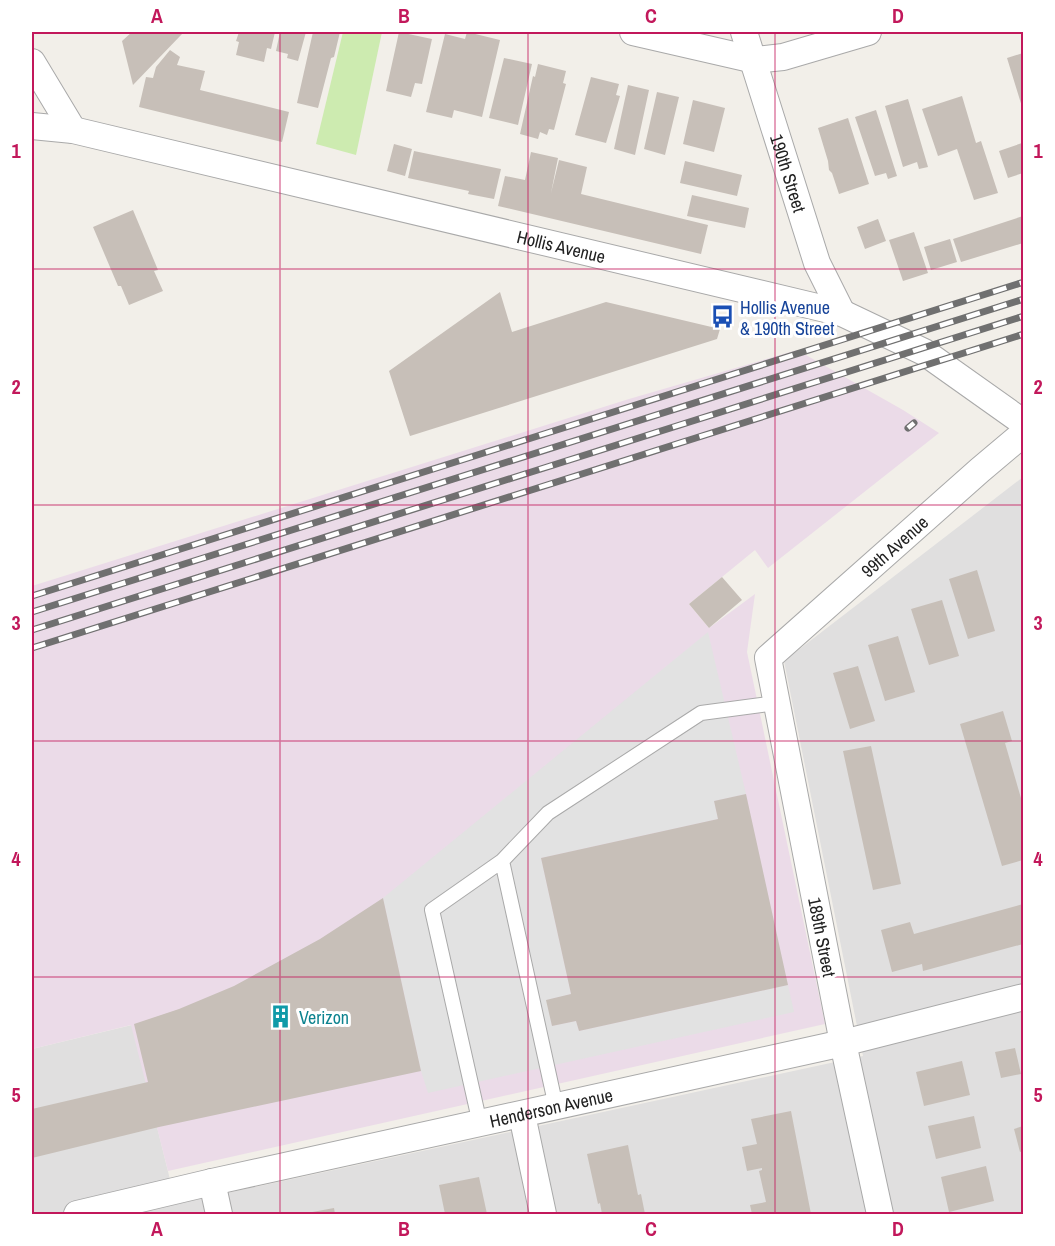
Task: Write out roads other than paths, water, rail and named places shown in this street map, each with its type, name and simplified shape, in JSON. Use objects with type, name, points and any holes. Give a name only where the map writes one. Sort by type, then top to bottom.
[{"type":"street","points":[[633,32],[755,60],[783,57],[868,32]]},
{"type":"street","name":"190th Street","points":[[744,32],[755,60],[817,263],[843,313]]},
{"type":"street","points":[[32,62],[72,129]]},
{"type":"street","name":"Hollis Avenue","points":[[32,126],[72,129],[843,313],[924,352],[1023,423]]},
{"type":"street","name":"99th Avenue","points":[[768,658],[1023,433]]},
{"type":"street","name":"189th Street","points":[[768,658],[843,1043],[880,1215]]},
{"type":"street","name":"Henderson Avenue","points":[[77,1215],[212,1182],[843,1043],[1023,997]]},
{"type":"street","points":[[522,1115],[543,1215]]},
{"type":"street","points":[[212,1182],[219,1215]]},
{"type":"lane","points":[[480,1124],[432,910],[502,861],[549,813],[702,713],[776,703]]},
{"type":"lane","points":[[502,861],[556,1107]]},
{"type":"railway","points":[[32,596],[1024,282]]},
{"type":"railway","points":[[32,612],[1024,299]]},
{"type":"railway","points":[[32,630],[1024,316]]},
{"type":"railway","points":[[32,648],[1024,334]]},
{"type":"railway","points":[[908,428],[914,423]]},
{"type":"place","name":"Hollis Avenue & 190th Street","points":[[722,317]]},
{"type":"place","name":"Verizon","points":[[281,1017]]}]
